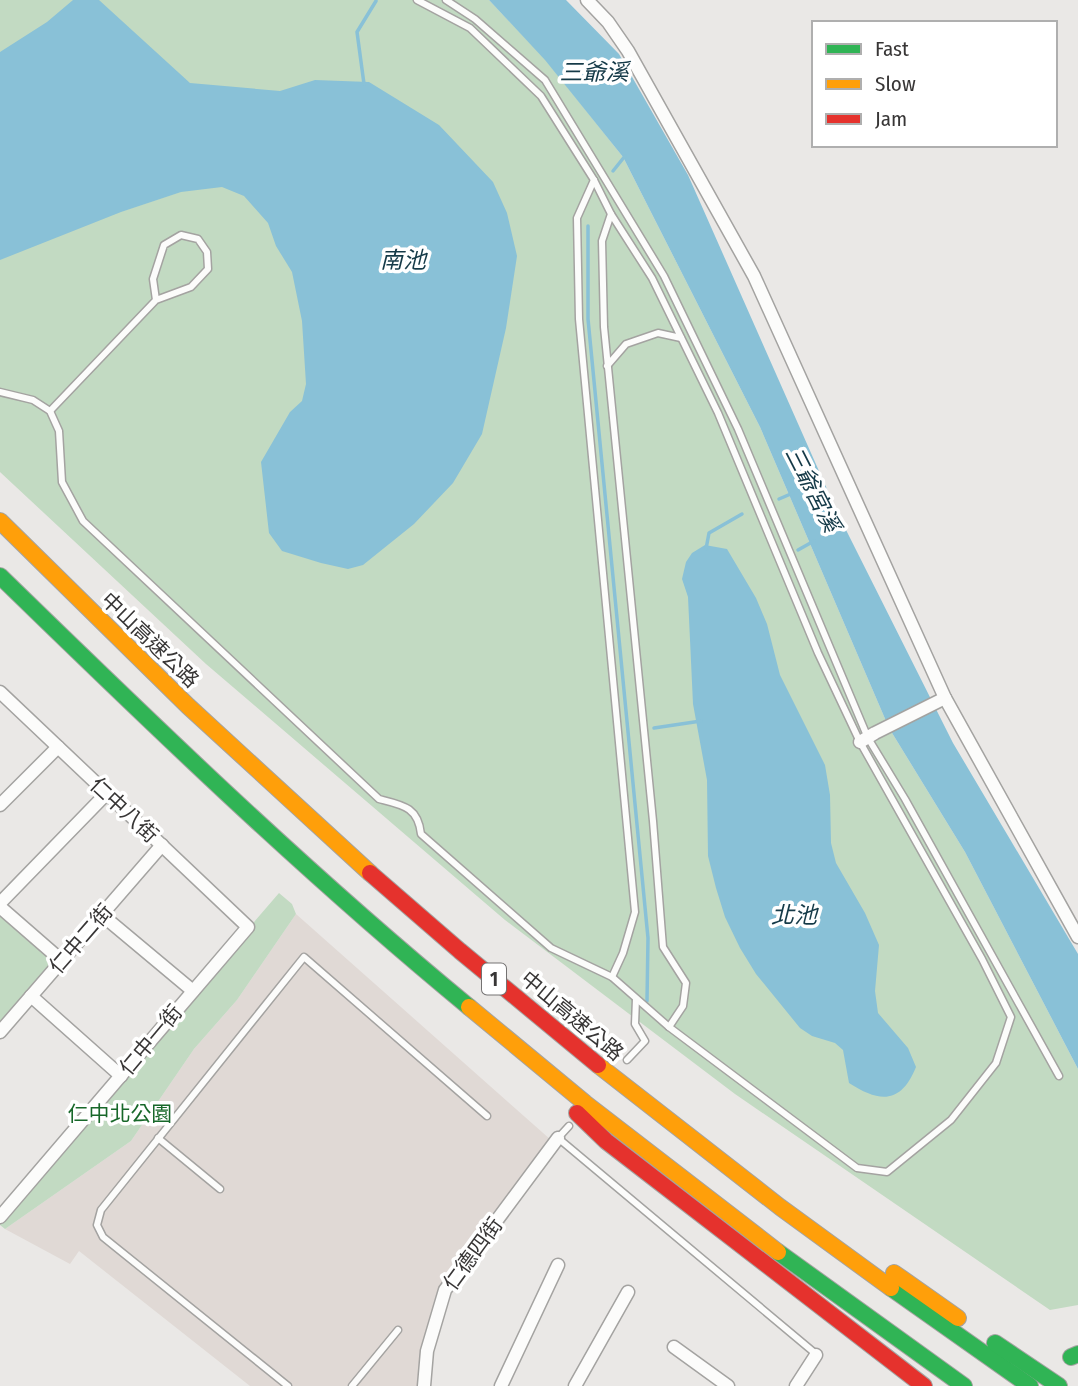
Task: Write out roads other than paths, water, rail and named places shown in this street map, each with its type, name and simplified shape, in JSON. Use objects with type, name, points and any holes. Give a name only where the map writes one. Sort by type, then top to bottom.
[{"type":"highway","name":"中山高速公路","points":[[0,521],[224,739],[381,883],[638,1098],[915,1307],[1030,1386]]},
{"type":"highway","name":"1","points":[[0,576],[199,769],[358,913],[456,997],[615,1126],[770,1246],[891,1336],[964,1386]]},
{"type":"highway","points":[[456,997],[606,1140],[923,1386]]},
{"type":"highway","points":[[638,1098],[719,1146],[956,1317],[1059,1386]]},
{"type":"street","points":[[587,0],[608,22],[628,51],[754,276],[941,700],[1078,937]]},
{"type":"street","name":"仁中八街","points":[[0,692],[248,927]]},
{"type":"street","points":[[868,738],[941,700]]},
{"type":"street","points":[[0,805],[58,747]]},
{"type":"street","points":[[62,961],[0,905],[107,793]]},
{"type":"street","name":"仁中二街","points":[[1,1030],[162,845]]},
{"type":"street","points":[[102,915],[193,991]]},
{"type":"street","name":"仁中一街","points":[[0,1217],[248,927]]},
{"type":"street","points":[[31,996],[121,1076]]},
{"type":"street","name":"仁德四街","points":[[425,1385],[427,1351],[444,1290],[558,1138]]},
{"type":"street","points":[[501,1386],[558,1265]]},
{"type":"street","points":[[575,1386],[628,1292]]},
{"type":"street","points":[[674,1346],[728,1386]]},
{"type":"street","points":[[796,1386],[816,1355]]},
{"type":"lane","points":[[417,0],[470,28],[541,96],[594,180],[611,214],[652,278],[718,413],[818,653],[905,799],[1059,1076]]},
{"type":"lane","points":[[0,392],[33,400],[50,411],[59,431],[62,482],[83,520],[379,799],[405,806],[419,820],[421,834],[551,948],[612,977],[668,1027],[857,1168],[887,1171],[912,1154],[951,1119],[996,1063],[1011,1017],[868,738],[738,429],[664,276],[545,80],[475,19],[446,0]]},
{"type":"lane","points":[[594,180],[577,218],[579,319],[635,912],[624,954],[612,977]]},
{"type":"lane","points":[[611,214],[602,241],[607,366],[653,821],[663,947],[686,983],[683,1006],[668,1027]]},
{"type":"lane","points":[[50,411],[156,300],[191,287],[208,269],[207,251],[198,239],[181,235],[164,245],[153,279],[156,300]]},
{"type":"lane","points":[[607,366],[626,344],[658,333],[681,338]]},
{"type":"lane","points":[[288,1386],[103,1237],[97,1225],[100,1210],[304,957],[486,1116]]},
{"type":"lane","points":[[628,1060],[645,1041],[635,1024],[636,999]]},
{"type":"lane","points":[[569,1126],[558,1138],[816,1355]]},
{"type":"lane","points":[[158,1138],[220,1189]]},
{"type":"lane","points":[[352,1386],[398,1330]]},
{"type":"water","name":"南池","points":[[73,0],[99,0],[190,83],[280,91],[315,80],[369,82],[439,125],[493,182],[507,213],[517,256],[506,328],[482,434],[453,483],[414,524],[363,565],[348,569],[282,551],[269,533],[261,462],[290,412],[302,401],[306,384],[302,321],[292,272],[276,246],[268,223],[244,196],[222,187],[181,192],[121,212],[0,260],[0,52],[47,22]]},
{"type":"water","name":"三爺溪","points":[[489,0],[566,0],[619,54],[688,175],[838,514],[953,743],[1078,954],[1078,1069],[965,852],[889,728],[760,427],[623,157],[545,60]]},
{"type":"water","name":"北池","points":[[705,545],[727,549],[756,598],[767,624],[780,675],[825,765],[830,795],[831,843],[836,863],[865,913],[879,945],[875,991],[878,1013],[908,1048],[916,1067],[904,1088],[896,1094],[870,1094],[849,1083],[843,1050],[835,1043],[812,1036],[800,1028],[756,974],[725,917],[708,856],[707,780],[693,704],[688,597],[682,579],[686,562],[692,553]]},
{"type":"waterway","points":[[364,84],[357,32],[376,1]]},
{"type":"waterway","points":[[613,171],[625,156]]},
{"type":"waterway","points":[[588,226],[588,319],[648,938],[647,1001]]},
{"type":"waterway","name":"三爺宮溪","points":[[779,499],[793,493]]},
{"type":"waterway","points":[[706,549],[709,533],[742,514]]},
{"type":"waterway","name":"三爺宮溪","points":[[798,550],[814,541]]},
{"type":"waterway","points":[[654,728],[701,721]]},
{"type":"park label","name":"仁中北公園","points":[[120,1114]]}]
